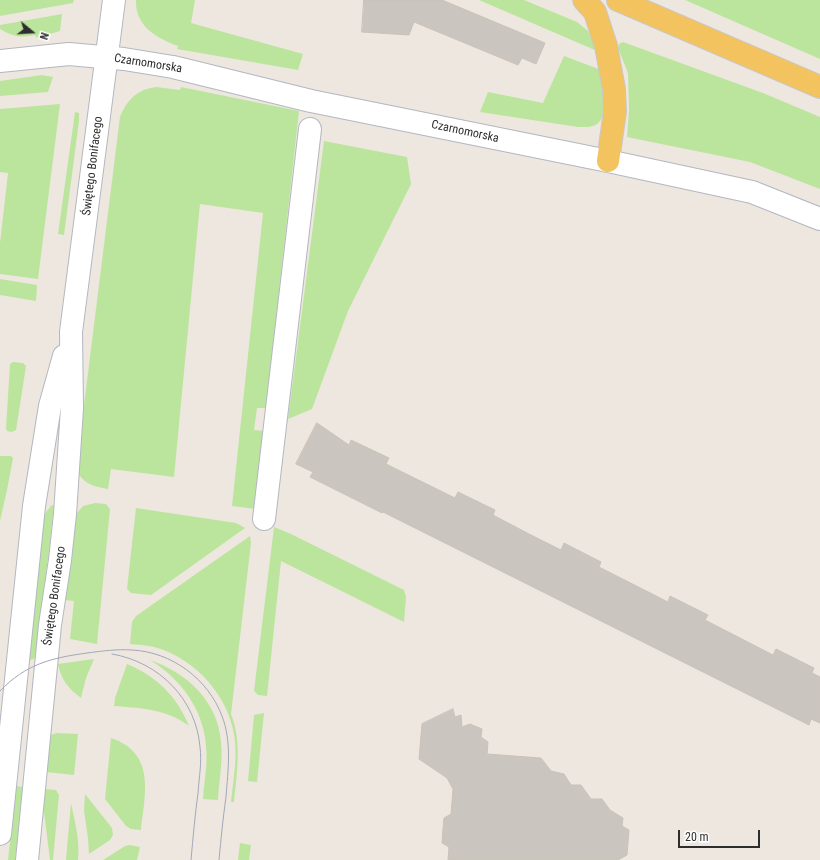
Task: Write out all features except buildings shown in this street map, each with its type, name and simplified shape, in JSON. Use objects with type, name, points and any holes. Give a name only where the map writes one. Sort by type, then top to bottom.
[{"type":"main road","points":[[584,0],[595,12],[606,46],[614,89],[615,111],[608,161]]},
{"type":"main road","points":[[618,0],[820,87]]},
{"type":"street","name":"Świętego Bonifacego","points":[[27,860],[50,625],[60,560],[65,506],[72,408],[71,332],[114,0]]},
{"type":"street","name":"Czarnomorska","points":[[0,61],[69,54],[131,60],[200,72],[311,101],[608,161],[752,192],[820,219]]},
{"type":"street","points":[[264,519],[310,129]]},
{"type":"street","name":"Świętego Bonifacego","points":[[0,834],[34,506],[50,406],[71,332]]},
{"type":"green space","points":[[0,0],[74,0],[73,3],[0,16]]},
{"type":"green space","points":[[136,0],[195,0],[191,23],[303,54],[298,70],[177,49],[178,46],[162,39],[148,30],[139,17]]},
{"type":"green space","points":[[479,0],[524,0],[577,22],[588,31],[597,51]]},
{"type":"green space","points":[[685,0],[820,0],[820,59]]},
{"type":"green space","points":[[62,14],[60,31],[37,38],[35,35],[17,36],[0,29],[0,25]]},
{"type":"green space","points":[[623,42],[763,93],[820,117],[820,189],[750,162],[627,137],[629,110],[628,73],[618,48],[619,44]]},
{"type":"green space","points":[[564,56],[604,71],[605,107],[604,114],[597,124],[590,127],[578,127],[480,112],[488,92],[543,103]]},
{"type":"green space","points":[[42,75],[53,77],[48,92],[0,96],[0,81]]},
{"type":"green space","points":[[156,87],[180,90],[181,87],[299,111],[266,408],[257,408],[254,430],[265,431],[256,509],[232,506],[263,213],[200,204],[174,477],[111,469],[108,489],[87,483],[78,473],[83,413],[120,117],[126,105],[134,96],[144,90]]},
{"type":"green space","points":[[60,104],[38,279],[0,274],[0,243],[8,173],[0,172],[0,109]]},
{"type":"green space","points":[[75,112],[79,113],[79,121],[64,235],[58,234]]},
{"type":"green space","points":[[324,141],[407,157],[411,184],[348,311],[312,409],[288,419]]},
{"type":"green space","points":[[0,279],[37,285],[36,301],[0,295]]},
{"type":"green space","points":[[13,362],[23,363],[26,366],[16,430],[12,432],[7,431],[6,428],[10,364]]},
{"type":"green space","points":[[0,456],[11,456],[13,458],[0,521]]},
{"type":"green space","points":[[95,503],[106,504],[110,509],[97,644],[70,639],[74,601],[65,600],[76,514],[83,506]]},
{"type":"green space","points":[[52,505],[54,506],[36,658],[28,661],[43,519],[46,512]]},
{"type":"green space","points":[[136,508],[236,523],[245,528],[151,595],[131,593],[127,589]]},
{"type":"green space","points":[[274,527],[404,590],[406,597],[404,622],[281,561],[267,696],[258,695],[254,691]]},
{"type":"green space","points":[[250,536],[251,543],[231,714],[237,735],[238,757],[234,802],[231,802],[235,764],[235,741],[228,712],[221,699],[203,676],[179,658],[157,648],[130,644],[132,622],[136,616]]},
{"type":"green space","points":[[94,659],[86,678],[81,698],[66,684],[59,670],[58,664]]},
{"type":"green space","points":[[150,660],[164,666],[188,681],[207,701],[214,714],[219,727],[221,742],[218,800],[203,799],[206,746],[201,720],[188,696],[180,686],[161,667]]},
{"type":"green space","points":[[127,664],[156,681],[172,696],[189,726],[172,716],[153,710],[114,706],[115,698]]},
{"type":"green space","points":[[264,713],[257,782],[248,781],[254,715]]},
{"type":"green space","points":[[57,733],[78,734],[74,775],[46,772],[50,735]]},
{"type":"green space","points":[[111,738],[125,745],[135,754],[141,764],[145,789],[141,830],[131,829],[126,826],[105,799]]},
{"type":"green space","points":[[16,786],[23,787],[15,860],[8,860]]},
{"type":"green space","points":[[44,789],[56,790],[59,795],[53,860],[50,860],[44,812]]},
{"type":"green space","points":[[85,794],[112,828],[113,835],[110,840],[89,854],[84,811]]},
{"type":"green space","points":[[71,803],[78,839],[78,860],[66,860]]},
{"type":"green space","points":[[240,843],[251,845],[249,860],[238,860]]},
{"type":"green space","points":[[130,845],[140,847],[137,860],[103,860],[125,846]]},
{"type":"tram line","points":[[0,691],[29,668],[62,657],[104,651],[132,650],[147,652],[161,656],[187,670],[208,690],[216,703],[222,716],[227,736],[228,777],[219,860]]},
{"type":"tram line","points":[[112,654],[129,658],[145,665],[159,674],[183,699],[191,713],[197,730],[201,758],[191,860]]}]
